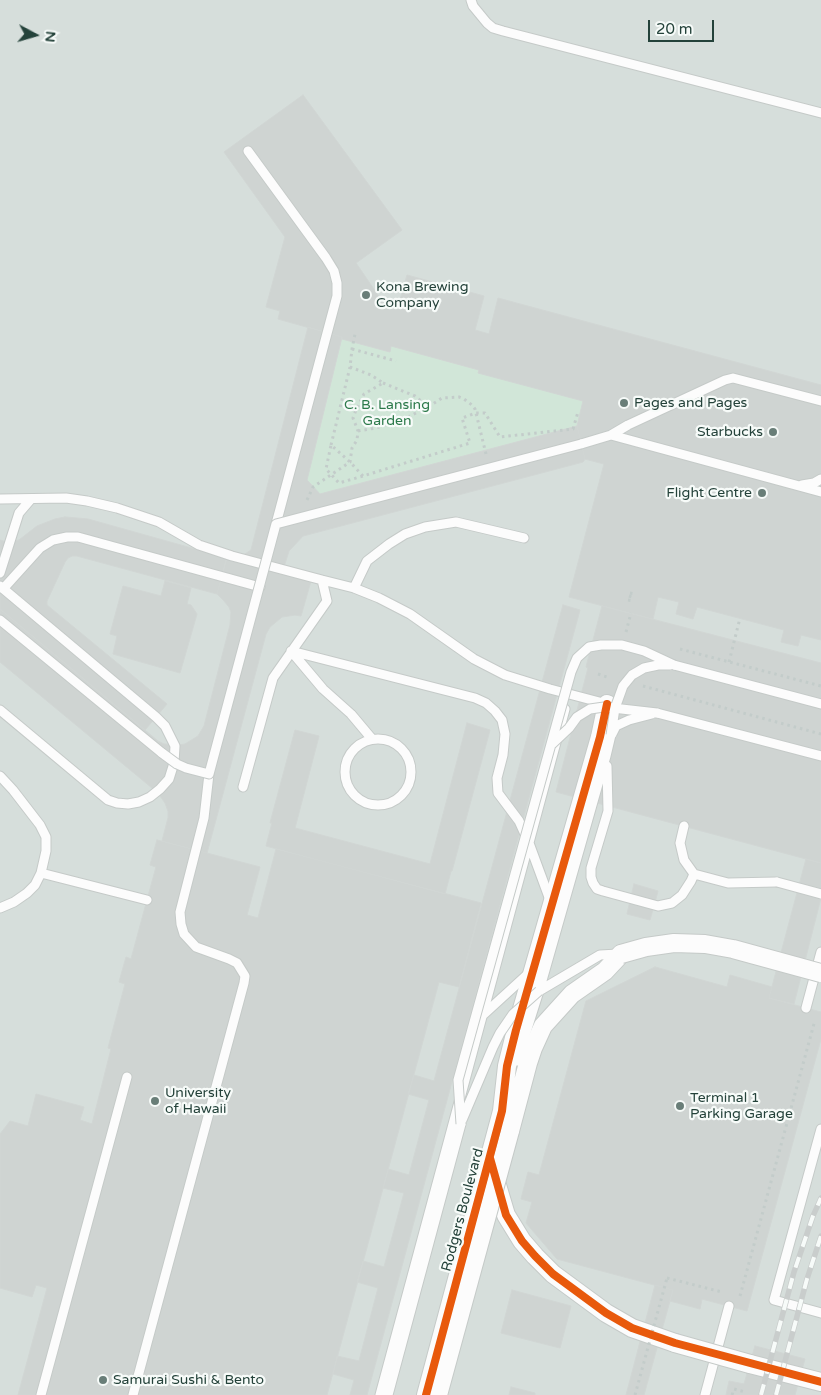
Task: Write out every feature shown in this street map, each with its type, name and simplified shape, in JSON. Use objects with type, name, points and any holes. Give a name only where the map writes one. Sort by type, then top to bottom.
[{"type":"street","name":"Rodgers Boulevard","points":[[426,1395],[502,1111],[507,1066],[516,1030],[600,737],[611,706]]},
{"type":"street","points":[[438,1395],[533,1048],[543,1026],[572,994],[605,971],[621,954],[646,947],[674,943],[706,944],[733,949],[821,973]]},
{"type":"street","points":[[490,1158],[506,1215],[528,1248],[553,1274],[586,1300],[632,1328],[675,1343],[821,1382]]},
{"type":"lane","points":[[471,0],[473,6],[493,28],[821,113]]},
{"type":"lane","points":[[134,1395],[245,976],[237,963],[229,958],[196,947],[184,934],[180,912],[204,818],[209,774],[337,296],[334,271],[248,151]]},
{"type":"lane","points":[[276,524],[611,435],[628,425],[732,378],[821,401]]},
{"type":"lane","points":[[611,435],[821,492]]},
{"type":"lane","points":[[800,486],[814,483],[821,479]]},
{"type":"lane","points":[[0,499],[66,498],[117,508],[159,522],[199,545],[232,556],[354,588],[379,598],[410,614],[474,659],[505,675],[611,706],[657,713],[821,756]]},
{"type":"lane","points":[[0,573],[19,513],[31,499]]},
{"type":"lane","points":[[354,588],[367,561],[405,534],[425,527],[456,522],[524,538]]},
{"type":"lane","points":[[0,710],[108,800],[128,804],[150,797],[169,779],[174,763],[175,746],[165,726],[2,588],[40,548],[53,540],[67,537],[78,538],[260,587]]},
{"type":"lane","points":[[243,787],[273,678],[327,601],[322,580]]},
{"type":"lane","points":[[0,620],[162,753],[177,764],[209,774]]},
{"type":"lane","points":[[461,1124],[458,1080],[550,745],[571,672],[577,658],[589,647],[622,645],[644,651],[674,664],[821,704]]},
{"type":"lane","points":[[291,651],[322,689],[351,714],[372,739],[394,742],[408,757],[411,768],[408,788],[402,796],[383,806],[372,806],[354,796],[348,787],[345,777],[348,757],[354,749],[372,739]]},
{"type":"lane","points":[[291,651],[474,698],[486,703],[495,711],[502,720],[505,734],[503,755],[497,778],[498,793],[519,821],[552,905]]},
{"type":"lane","points":[[657,656],[724,673]]},
{"type":"lane","points":[[510,1131],[516,1064],[539,991],[606,756],[611,735],[611,706],[632,675],[644,668],[674,664]]},
{"type":"lane","points":[[380,1395],[569,694]]},
{"type":"lane","points":[[550,745],[577,717],[590,709],[611,706]]},
{"type":"lane","points":[[611,735],[616,726],[629,720],[657,713]]},
{"type":"lane","points":[[606,756],[608,811],[591,868],[591,877],[597,889],[658,906],[672,903],[682,895],[694,874]]},
{"type":"lane","points":[[0,776],[30,810],[46,836],[46,851],[41,873],[35,885],[27,893],[0,908]]},
{"type":"lane","points":[[684,826],[680,843],[684,860],[694,874],[728,883],[777,882],[821,894]]},
{"type":"lane","points":[[41,873],[147,900]]},
{"type":"lane","points":[[806,1008],[821,952]]},
{"type":"lane","points":[[388,1395],[461,1124],[500,1033],[513,1014],[539,991],[600,956],[621,954]]},
{"type":"lane","points":[[483,1015],[534,968]]},
{"type":"lane","points":[[41,1395],[126,1077]]},
{"type":"lane","points":[[821,1129],[774,1300],[821,1313]]},
{"type":"lane","points":[[705,1395],[729,1306]]},
{"type":"path","points":[[355,334],[350,366],[326,470],[339,483],[470,443],[462,418],[476,413],[485,413],[500,437],[573,428],[578,412]]},
{"type":"path","points":[[352,350],[396,361]]},
{"type":"path","points":[[350,366],[371,375],[383,383],[415,396],[428,407]]},
{"type":"path","points":[[313,487],[350,462],[352,448],[357,440],[358,431],[353,418],[356,410],[364,394],[383,383]]},
{"type":"path","points":[[358,431],[376,428],[408,417],[442,398],[464,398],[469,401],[476,413],[488,462]]},
{"type":"path","points":[[331,445],[363,476]]},
{"type":"path","points":[[629,596],[634,598],[629,596]]},
{"type":"path","points":[[622,645],[631,613]]},
{"type":"path","points":[[729,662],[740,618]]},
{"type":"path","points":[[672,647],[821,686]]},
{"type":"path","points":[[598,674],[616,679]]},
{"type":"path","points":[[635,684],[821,734]]},
{"type":"path","points":[[635,1395],[667,1278],[740,1296],[815,1020]]},
{"type":"path","points":[[732,1395],[734,1389],[745,1392]]},
{"type":"shaded area","points":[[0,0],[821,0],[821,1395],[0,1395]]},
{"type":"green space","name":"C. B. Lansing Garden","points":[[342,339],[389,352],[391,346],[583,401],[577,426],[320,494],[307,480]]},
{"type":"building","points":[[303,95],[402,230],[356,263],[384,304],[398,307],[407,275],[484,296],[475,330],[489,334],[498,298],[821,385],[821,640],[801,635],[798,646],[781,642],[784,630],[697,607],[693,619],[676,614],[679,602],[658,597],[653,619],[569,597],[604,464],[585,459],[577,426],[583,401],[478,373],[479,370],[391,346],[390,352],[342,339],[342,337],[278,319],[280,311],[266,307],[285,237],[224,152]]},
{"type":"building","points":[[308,327],[342,337],[307,480],[320,494],[577,426],[585,459],[583,462],[303,536],[289,551],[282,573],[311,581],[301,616],[282,617],[270,627],[266,634],[207,853],[162,841],[168,811],[158,793],[0,662],[0,609],[158,741],[164,744],[179,745],[185,744],[198,736],[204,726],[230,625],[231,612],[229,607],[217,594],[228,552],[242,556],[251,550]]},
{"type":"building","points":[[65,517],[88,519],[227,558],[217,594],[77,556],[68,558],[65,562],[47,601],[47,605],[167,704],[145,730],[0,609],[0,540],[7,542],[19,540],[37,526]]},
{"type":"building","points":[[165,581],[191,588],[187,604],[191,605],[197,614],[180,673],[113,654],[117,636],[110,634],[123,586],[161,596]]},
{"type":"building","points":[[563,605],[580,610],[367,1395],[350,1395],[354,1380],[333,1374],[337,1356],[359,1361],[378,1288],[357,1282],[363,1261],[384,1267],[404,1193],[383,1188],[388,1169],[409,1175],[429,1100],[408,1094],[414,1075],[434,1081]]},
{"type":"building","points":[[602,606],[821,663],[821,863],[556,792]]},
{"type":"building","points":[[467,723],[490,730],[445,894],[266,846],[272,823],[270,823],[295,730],[319,736],[295,828],[430,864]]},
{"type":"building","points":[[157,840],[260,867],[247,915],[258,918],[276,849],[481,903],[459,987],[439,982],[327,1395],[18,1395],[47,1288],[36,1285],[32,1297],[0,1288],[0,1134],[10,1121],[28,1126],[36,1094],[84,1107],[80,1120],[92,1124],[111,1049],[108,1048],[125,984],[119,982],[126,957],[131,959],[156,867],[150,865]]},
{"type":"building","points":[[806,859],[821,863],[821,898],[794,1004],[769,998]]},
{"type":"building","points":[[634,884],[658,891],[650,920],[627,914]]},
{"type":"building","name":"Terminal 1 Parking Garage","points":[[655,967],[727,987],[730,975],[772,987],[769,998],[821,1012],[821,1039],[747,1311],[702,1299],[700,1309],[670,1301],[673,1290],[557,1259],[526,1223],[532,1202],[521,1199],[528,1172],[539,1175],[586,1001]]},
{"type":"building","points":[[655,1285],[673,1290],[644,1395],[626,1395]]},
{"type":"building","points":[[512,1290],[571,1306],[560,1348],[501,1333]]},
{"type":"building","points":[[755,1346],[805,1359],[795,1395],[726,1395],[729,1381],[744,1384]]},
{"type":"building","points":[[511,1387],[535,1393],[535,1395],[509,1395]]},
{"type":"railway","points":[[761,1395],[794,1272],[821,1198]]},
{"type":"railway","points":[[776,1395],[807,1279],[821,1236]]},
{"type":"cycle path","points":[[426,1395],[502,1111],[507,1066],[516,1030],[600,737],[607,704]]},
{"type":"cycle path","points":[[490,1158],[506,1215],[522,1241],[553,1274],[606,1313],[632,1328],[675,1343],[821,1382]]},
{"type":"place","name":"Kona Brewing Company","points":[[366,295]]},
{"type":"place","name":"Pages and Pages","points":[[624,403]]},
{"type":"place","name":"Starbucks","points":[[773,432]]},
{"type":"place","name":"Flight Centre","points":[[762,493]]},
{"type":"place","name":"University of Hawaii","points":[[155,1101]]},
{"type":"place","name":"Terminal 1 Parking Garage","points":[[680,1106]]},
{"type":"place","name":"Samurai Sushi & Bento","points":[[103,1380]]}]
